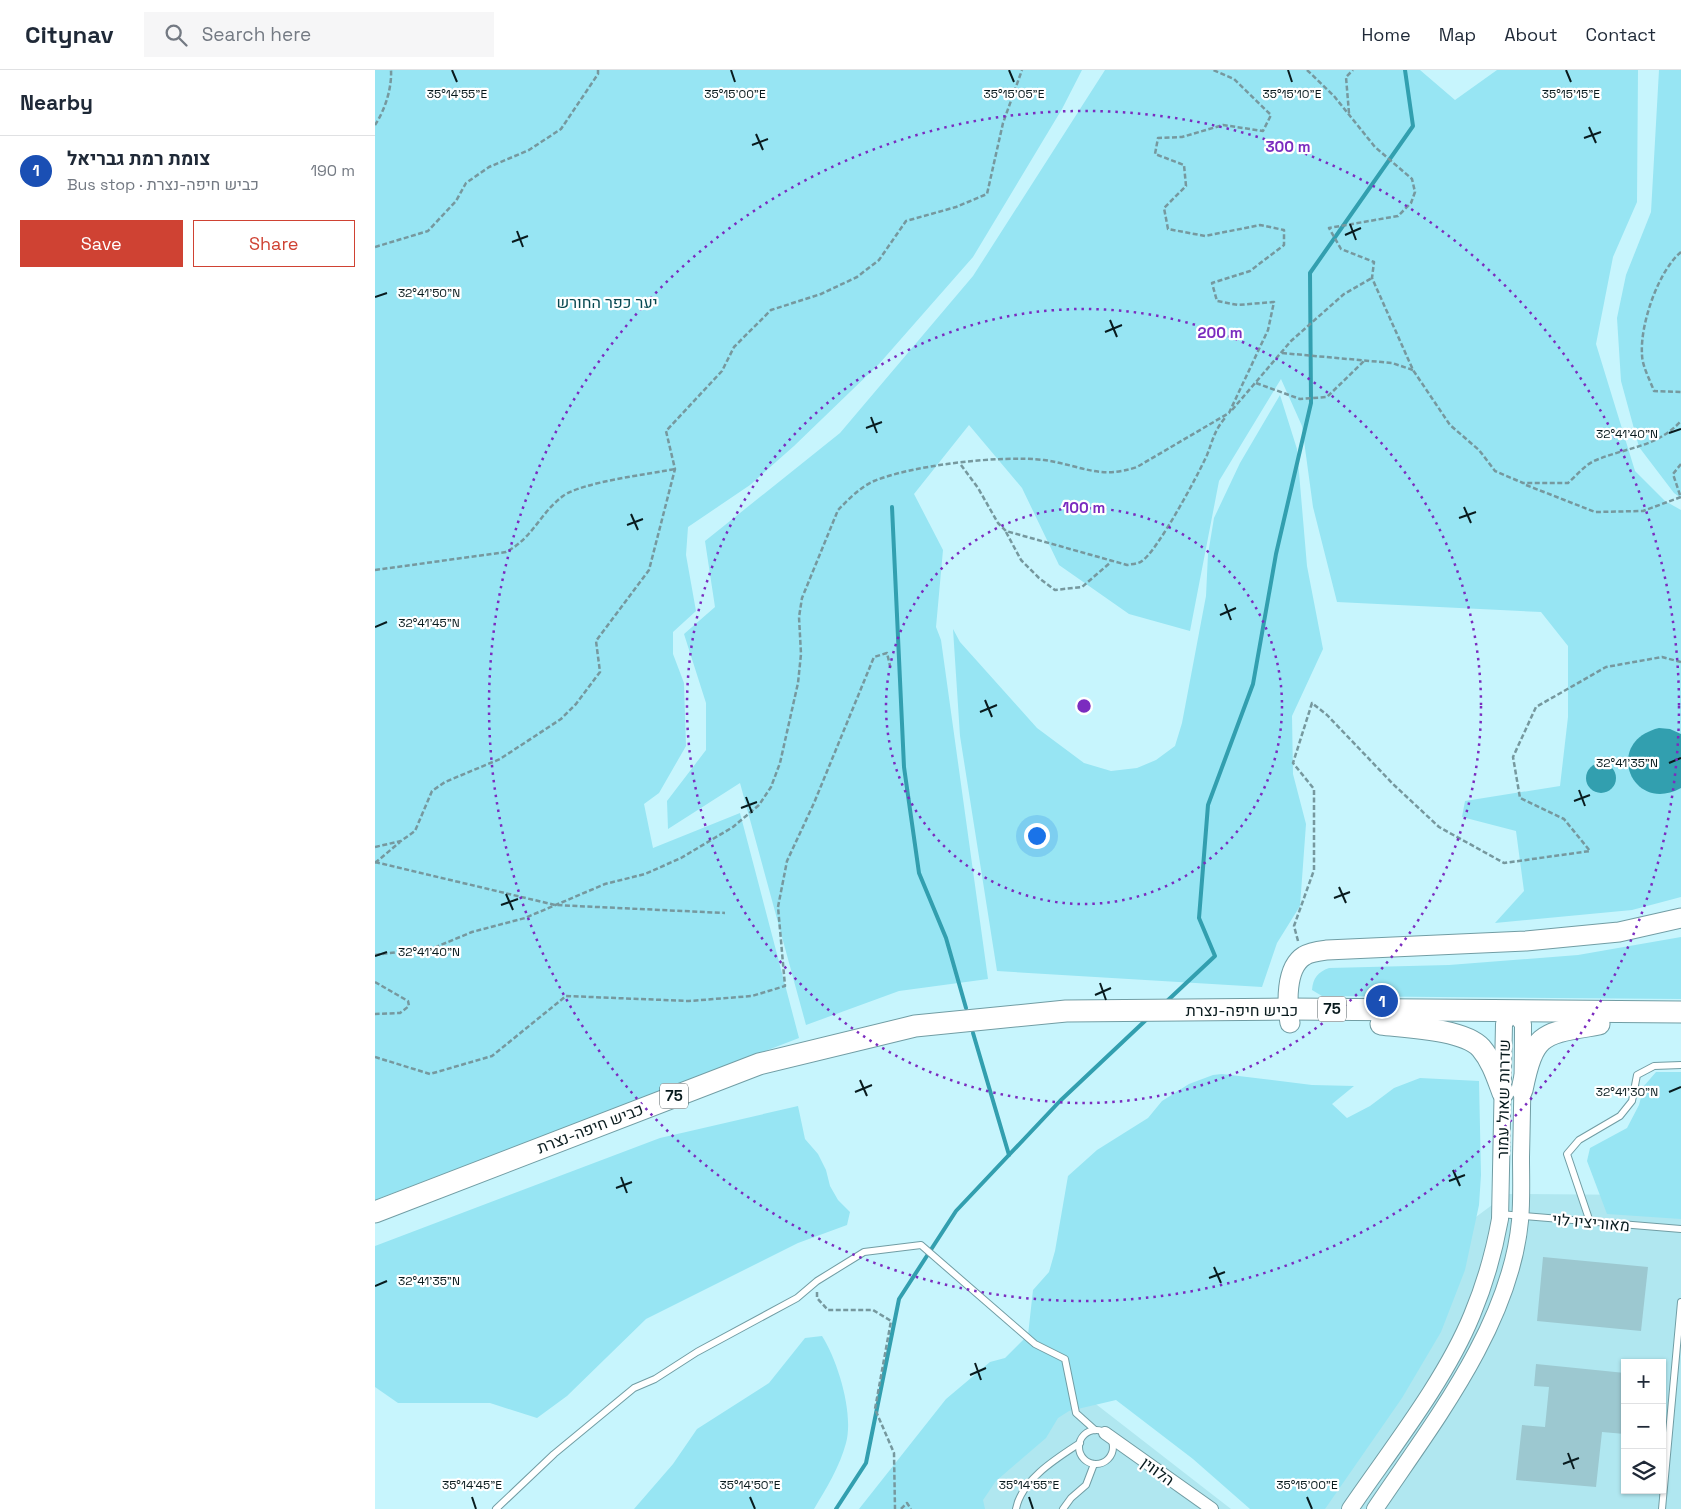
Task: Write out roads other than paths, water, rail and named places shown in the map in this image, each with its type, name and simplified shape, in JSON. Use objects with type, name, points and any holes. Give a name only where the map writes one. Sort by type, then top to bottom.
[{"type":"highway","name":"כביש חיפה-נצרת","points":[[375,1212],[759,1064],[915,1026],[1066,1011],[1513,1020],[1599,1024],[1681,1024]]},
{"type":"highway","name":"כביש חיפה-נצרת","points":[[1289,1016],[1381,1024],[1681,1012]]},
{"type":"highway","points":[[1381,1024],[1466,1037],[1480,1046],[1513,1092],[1534,1046],[1543,1038],[1553,1032],[1599,1024]]},
{"type":"main road","points":[[1289,1016],[1291,980],[1295,966],[1303,957],[1327,950],[1526,941],[1619,932],[1681,918]]},
{"type":"street","name":"שדרות שאול עמור","points":[[1375,1509],[1448,1402],[1482,1341],[1511,1264],[1520,1216],[1513,1092],[1513,1020]]},
{"type":"street","name":"שדרות שאול עמור","points":[[1350,1509],[1431,1391],[1472,1316],[1494,1250],[1500,1214],[1513,1092]]},
{"type":"street","name":"הלווין","points":[[1100,1431],[1212,1509]]},
{"type":"lane","points":[[1590,1222],[1567,1154],[1579,1140],[1620,1116],[1632,1101],[1637,1075],[1654,1066],[1681,1065]]},
{"type":"lane","name":"מאוריציו לוי","points":[[1500,1214],[1681,1229]]},
{"type":"lane","points":[[496,1509],[554,1454],[634,1388],[655,1379],[697,1352],[797,1298],[817,1281],[864,1252],[921,1245],[1035,1344],[1065,1359],[1076,1414],[1112,1442],[1112,1453],[1105,1461],[1094,1464],[1081,1454],[1080,1443]]},
{"type":"lane","points":[[1662,1509],[1681,1302]]},
{"type":"lane","points":[[1016,1509],[1017,1500],[1044,1467],[1080,1443],[1085,1434],[1100,1431]]},
{"type":"lane","points":[[1063,1509],[1071,1498],[1086,1485],[1094,1464]]},
{"type":"waterway","points":[[1166,1002],[1215,956],[1199,918],[1208,805],[1253,684],[1276,554],[1311,403],[1310,273],[1413,126],[1405,70]]},
{"type":"waterway","points":[[892,507],[904,767],[919,873],[946,938],[966,1008]]},
{"type":"waterway","points":[[836,1509],[866,1463],[899,1299],[956,1211],[1060,1101],[1147,1019]]},
{"type":"waterway","points":[[973,1033],[1009,1155]]},
{"type":"place","name":"צומת רמת גבריאל","points":[[1382,1001]]},
{"type":"park label","name":"יער כפר החורש","points":[[607,302]]}]
